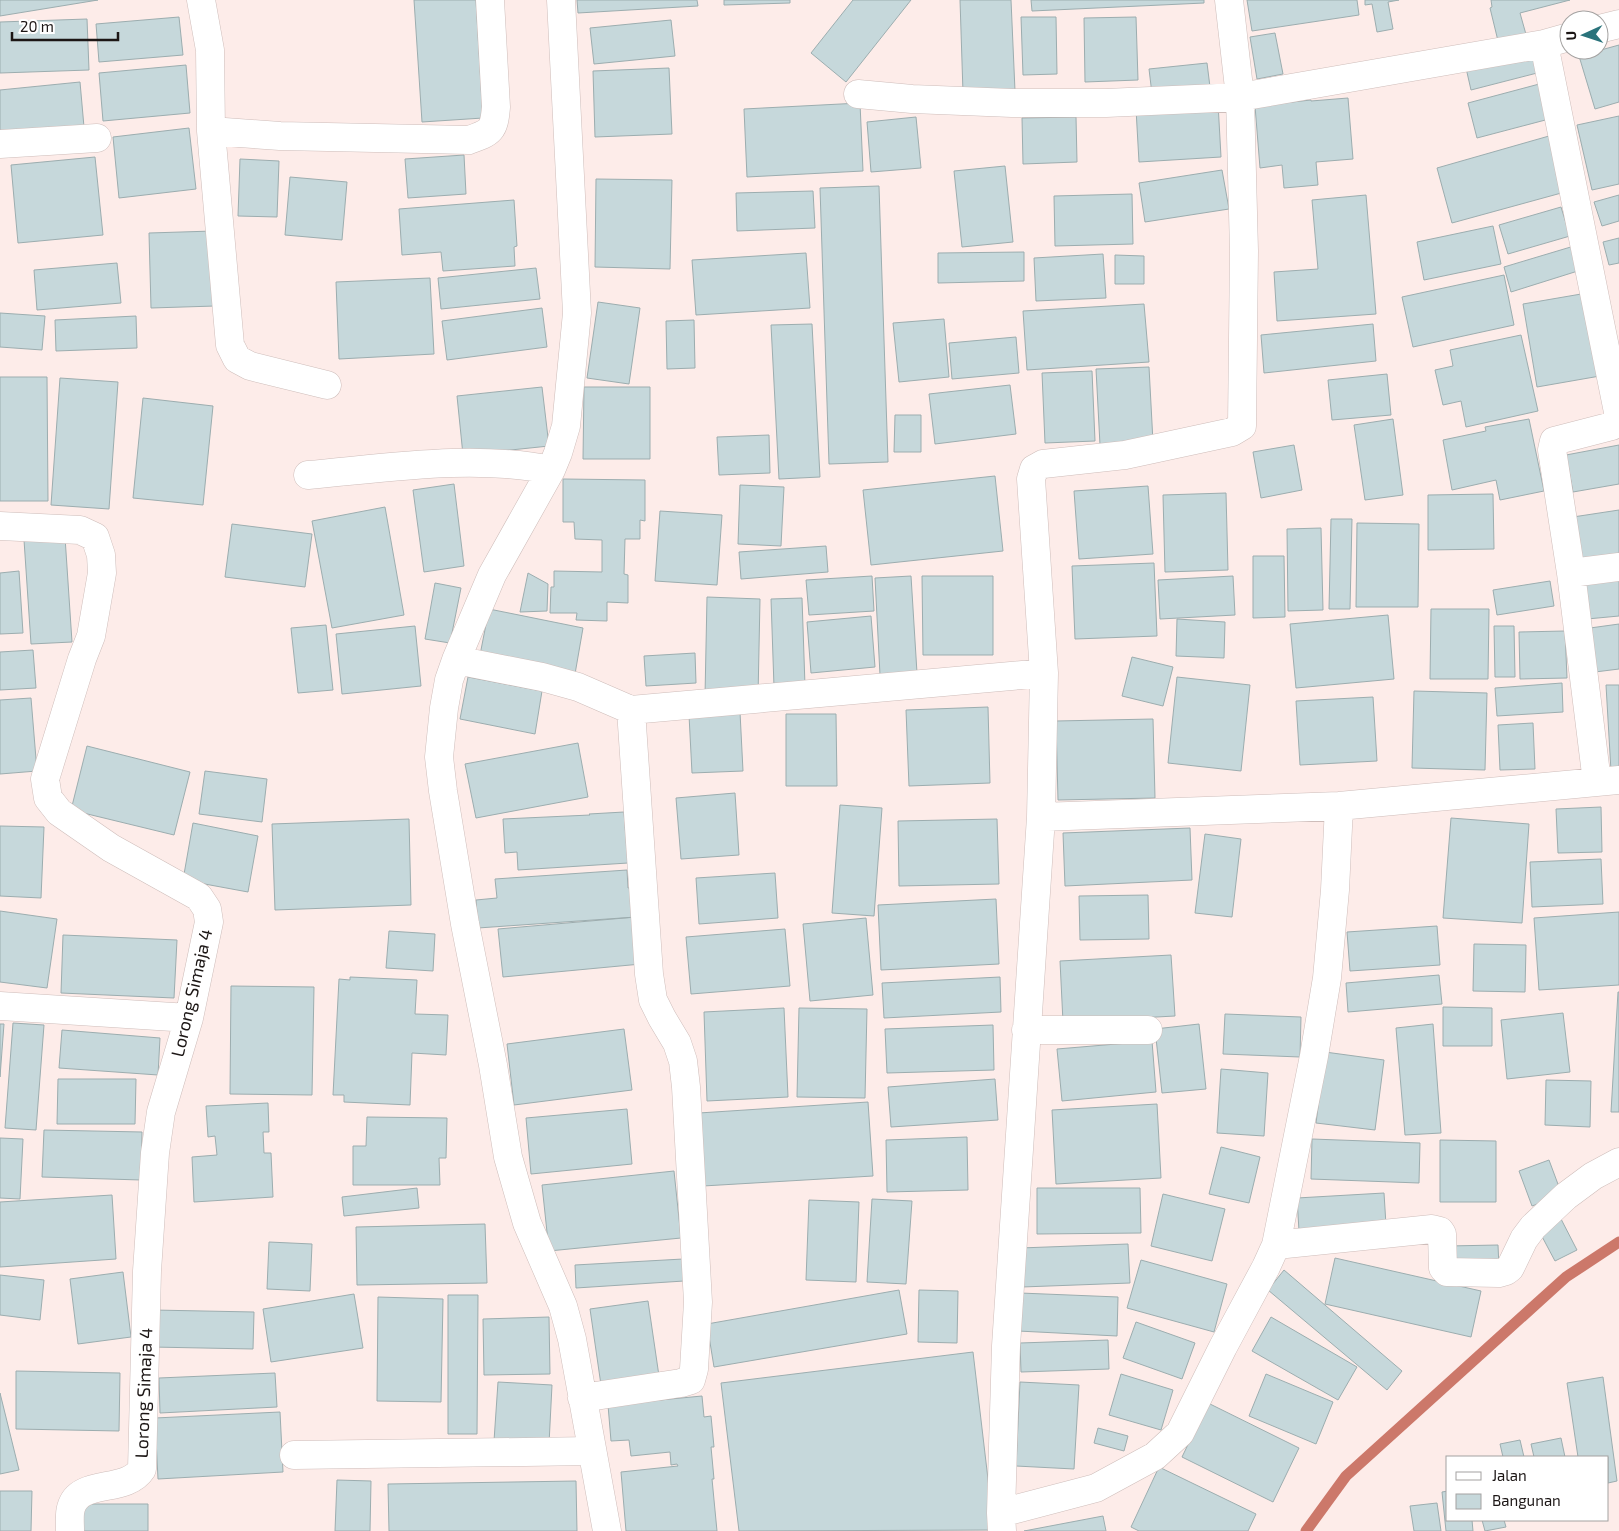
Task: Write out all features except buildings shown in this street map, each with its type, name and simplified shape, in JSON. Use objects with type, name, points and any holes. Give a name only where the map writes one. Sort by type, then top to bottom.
[{"type":"street","points":[[201,0],[210,50],[211,130],[228,333],[233,353],[237,358],[250,366],[328,385]]},
{"type":"street","points":[[211,130],[280,136],[469,140],[486,134],[495,124],[496,107],[490,0]]},
{"type":"street","points":[[561,0],[577,313],[566,426],[551,470],[492,575],[456,660],[449,680],[444,708],[439,757],[465,924],[493,1065],[508,1157],[527,1223],[563,1306],[572,1339],[607,1531]]},
{"type":"street","points":[[1229,0],[1240,97],[1244,250],[1242,426],[1232,432],[1158,449],[1124,455],[1043,464],[1034,469],[1031,479],[1044,673],[1041,817],[1006,1346],[1001,1522],[1096,1488],[1155,1456],[1180,1433],[1276,1245],[1314,1056],[1327,978],[1335,890],[1339,806]]},
{"type":"street","points":[[858,94],[912,99],[1012,103],[1106,103],[1240,97],[1556,41],[1618,412],[1618,422],[1612,426],[1554,441],[1552,450],[1571,573],[1608,781],[1339,806],[1041,817]]},
{"type":"street","points":[[0,144],[97,138]]},
{"type":"street","points":[[308,475],[426,464],[526,465],[551,470]]},
{"type":"street","name":"Lorong Simaja 4","points":[[0,526],[80,530],[95,537],[101,555],[102,573],[91,636],[82,659],[45,779],[48,798],[59,812],[111,848],[199,896],[207,909],[209,922],[190,1018],[161,1112],[155,1153],[147,1271],[142,1469],[137,1477],[129,1481],[85,1491],[75,1500],[70,1508],[70,1531]]},
{"type":"street","points":[[1571,573],[1619,567]]},
{"type":"street","points":[[456,660],[578,686],[631,710],[1044,673]]},
{"type":"street","points":[[582,1398],[682,1384],[691,1380],[694,1369],[698,1302],[686,1087],[683,1061],[677,1043],[653,1000],[649,974],[631,710]]},
{"type":"street","points":[[0,1006],[190,1018]]},
{"type":"street","points":[[1026,1030],[1148,1030]]},
{"type":"street","points":[[1276,1245],[1432,1230],[1440,1231],[1442,1234],[1443,1268],[1446,1272],[1506,1271],[1510,1268],[1524,1239],[1533,1227],[1566,1196],[1593,1176],[1619,1162]]},
{"type":"street","points":[[294,1456],[592,1450]]},
{"type":"waterway","points":[[1306,1531],[1346,1476],[1566,1277],[1619,1242]]}]
